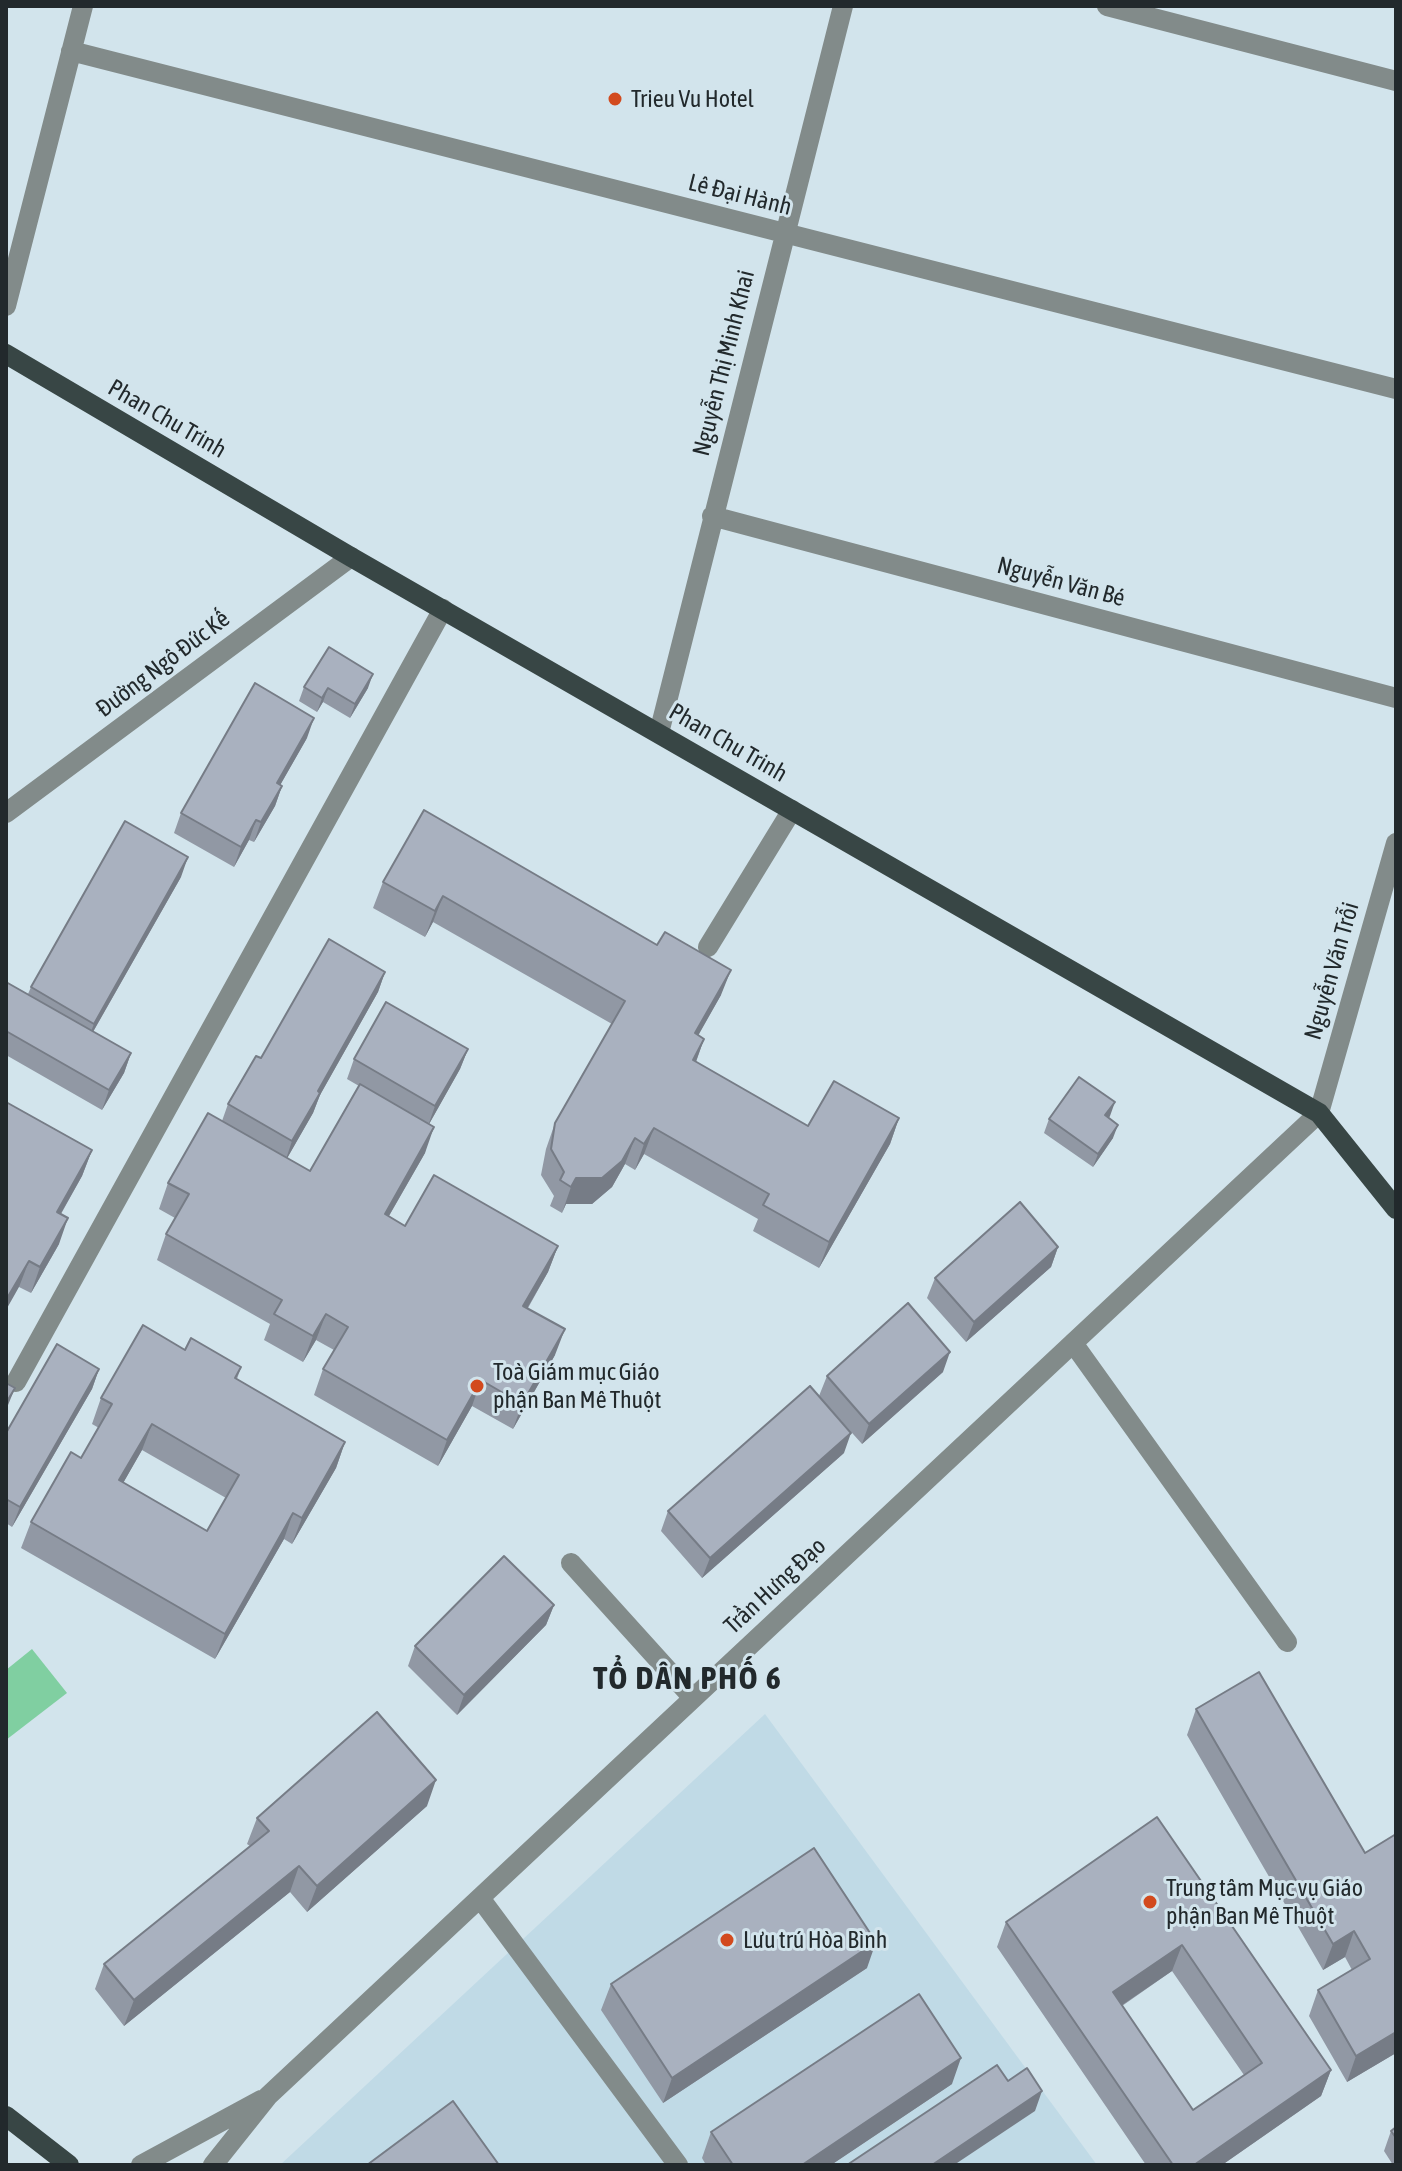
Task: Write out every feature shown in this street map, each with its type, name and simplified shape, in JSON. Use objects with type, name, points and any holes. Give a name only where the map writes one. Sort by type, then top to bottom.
[{"type":"main road","name":"Phan Chu Trinh","points":[[6,354],[351,557],[1319,1113],[1396,1209]]},
{"type":"main road","points":[[6,2116],[69,2165]]},
{"type":"street","points":[[6,306],[83,6]]},
{"type":"street","name":"Nguyễn Thị Minh Khai","points":[[659,733],[843,6]]},
{"type":"street","points":[[1107,6],[1396,81]]},
{"type":"street","name":"Lê Đại Hành","points":[[71,51],[1396,389]]},
{"type":"street","name":"Nguyễn Văn Bé","points":[[712,516],[1396,698]]},
{"type":"street","name":"Đường Ngô Đức Kế","points":[[6,813],[351,557]]},
{"type":"street","points":[[16,1382],[443,609]]},
{"type":"street","points":[[708,947],[792,810]]},
{"type":"street","name":"Nguyễn Văn Trỗi","points":[[1319,1113],[1396,843]]},
{"type":"street","name":"Trần Hưng Đạo","points":[[213,2165],[268,2096],[1319,1113]]},
{"type":"street","points":[[1073,1343],[1287,1642]]},
{"type":"street","points":[[571,1563],[693,1698]]},
{"type":"street","points":[[480,1898],[678,2165]]},
{"type":"street","name":"Trần Hưng Đạo","points":[[141,2165],[268,2096]]},
{"type":"shaded area","name":"Lưu trú Hòa Bình","points":[[765,1714],[1097,2165],[280,2165]]},
{"type":"green space","points":[[32,1649],[67,1693],[6,1740],[6,1670]]},
{"type":"building","points":[[329,647],[373,674],[355,704],[328,688],[322,698],[304,687]]},
{"type":"building","points":[[255,683],[314,718],[277,783],[282,786],[261,822],[256,820],[241,847],[181,813]]},
{"type":"building","points":[[424,810],[657,945],[665,932],[731,970],[695,1033],[704,1039],[693,1060],[808,1126],[834,1081],[899,1118],[829,1242],[763,1205],[769,1194],[654,1128],[644,1144],[635,1138],[622,1161],[602,1178],[576,1178],[571,1187],[560,1180],[564,1172],[551,1149],[555,1123],[625,1001],[443,896],[435,911],[383,882]]},
{"type":"building","points":[[125,821],[188,857],[94,1024],[31,987]]},
{"type":"building","points":[[329,939],[385,972],[292,1141],[228,1104],[256,1056],[261,1058]]},
{"type":"building","points":[[6,982],[131,1053],[109,1090],[6,1031]]},
{"type":"building","points":[[386,1002],[468,1049],[435,1106],[354,1059]]},
{"type":"building","points":[[1079,1077],[1115,1102],[1105,1115],[1118,1125],[1098,1154],[1049,1119]]},
{"type":"building","points":[[360,1084],[434,1127],[385,1214],[405,1226],[434,1175],[558,1246],[523,1306],[565,1329],[522,1404],[481,1380],[447,1440],[323,1369],[348,1327],[326,1314],[313,1336],[274,1314],[282,1300],[166,1234],[189,1194],[168,1183],[208,1113],[310,1171]]},
{"type":"building","points":[[6,1102],[92,1150],[57,1212],[68,1218],[40,1267],[29,1261],[6,1300]]},
{"type":"building","points":[[1020,1202],[1058,1247],[974,1322],[935,1278]]},
{"type":"building","points":[[908,1303],[950,1352],[869,1424],[827,1376]]},
{"type":"building","points":[[143,1325],[185,1350],[191,1338],[241,1367],[235,1378],[345,1442],[302,1518],[293,1513],[225,1634],[31,1522],[71,1452],[81,1458],[112,1404],[101,1398]],"holes":[[[152,1424],[239,1475],[207,1531],[119,1480]]]},
{"type":"building","points":[[57,1344],[99,1369],[20,1507],[6,1499],[6,1433]]},
{"type":"building","points":[[6,1383],[15,1388],[6,1403]]},
{"type":"building","points":[[810,1386],[851,1433],[710,1558],[668,1511]]},
{"type":"building","points":[[504,1556],[554,1605],[464,1695],[415,1646]]},
{"type":"building","points":[[1259,1672],[1365,1853],[1396,1834],[1396,2032],[1356,2056],[1318,1990],[1370,1959],[1354,1931],[1333,1944],[1196,1709]]},
{"type":"building","points":[[377,1712],[436,1780],[317,1886],[299,1866],[134,2000],[104,1964],[269,1831],[257,1818]]},
{"type":"building","points":[[1157,1817],[1331,2070],[1194,2165],[1173,2165],[1006,1922]],"holes":[[[1182,1945],[1262,2063],[1193,2110],[1113,1992]]]},
{"type":"building","points":[[814,1848],[876,1942],[672,2078],[611,1984]]},
{"type":"building","points":[[919,1994],[961,2058],[802,2165],[733,2165],[711,2132]]},
{"type":"building","points":[[997,2065],[1008,2081],[1027,2068],[1042,2091],[932,2165],[847,2165]]},
{"type":"building","points":[[453,2101],[499,2165],[367,2165]]},
{"type":"place","name":"Trieu Vu Hotel","points":[[615,99]]},
{"type":"place","name":"Toà Giám mục Giáo phận Ban Mê Thuột","points":[[477,1386]]},
{"type":"place","name":"Trung tâm Mục vụ Giáo phận Ban Mê Thuột","points":[[1150,1902]]},
{"type":"place","name":"Lưu trú Hòa Bình","points":[[727,1940]]},
{"type":"district","name":"TỔ DÂN PHỐ 6","points":[[688,1679]]}]
